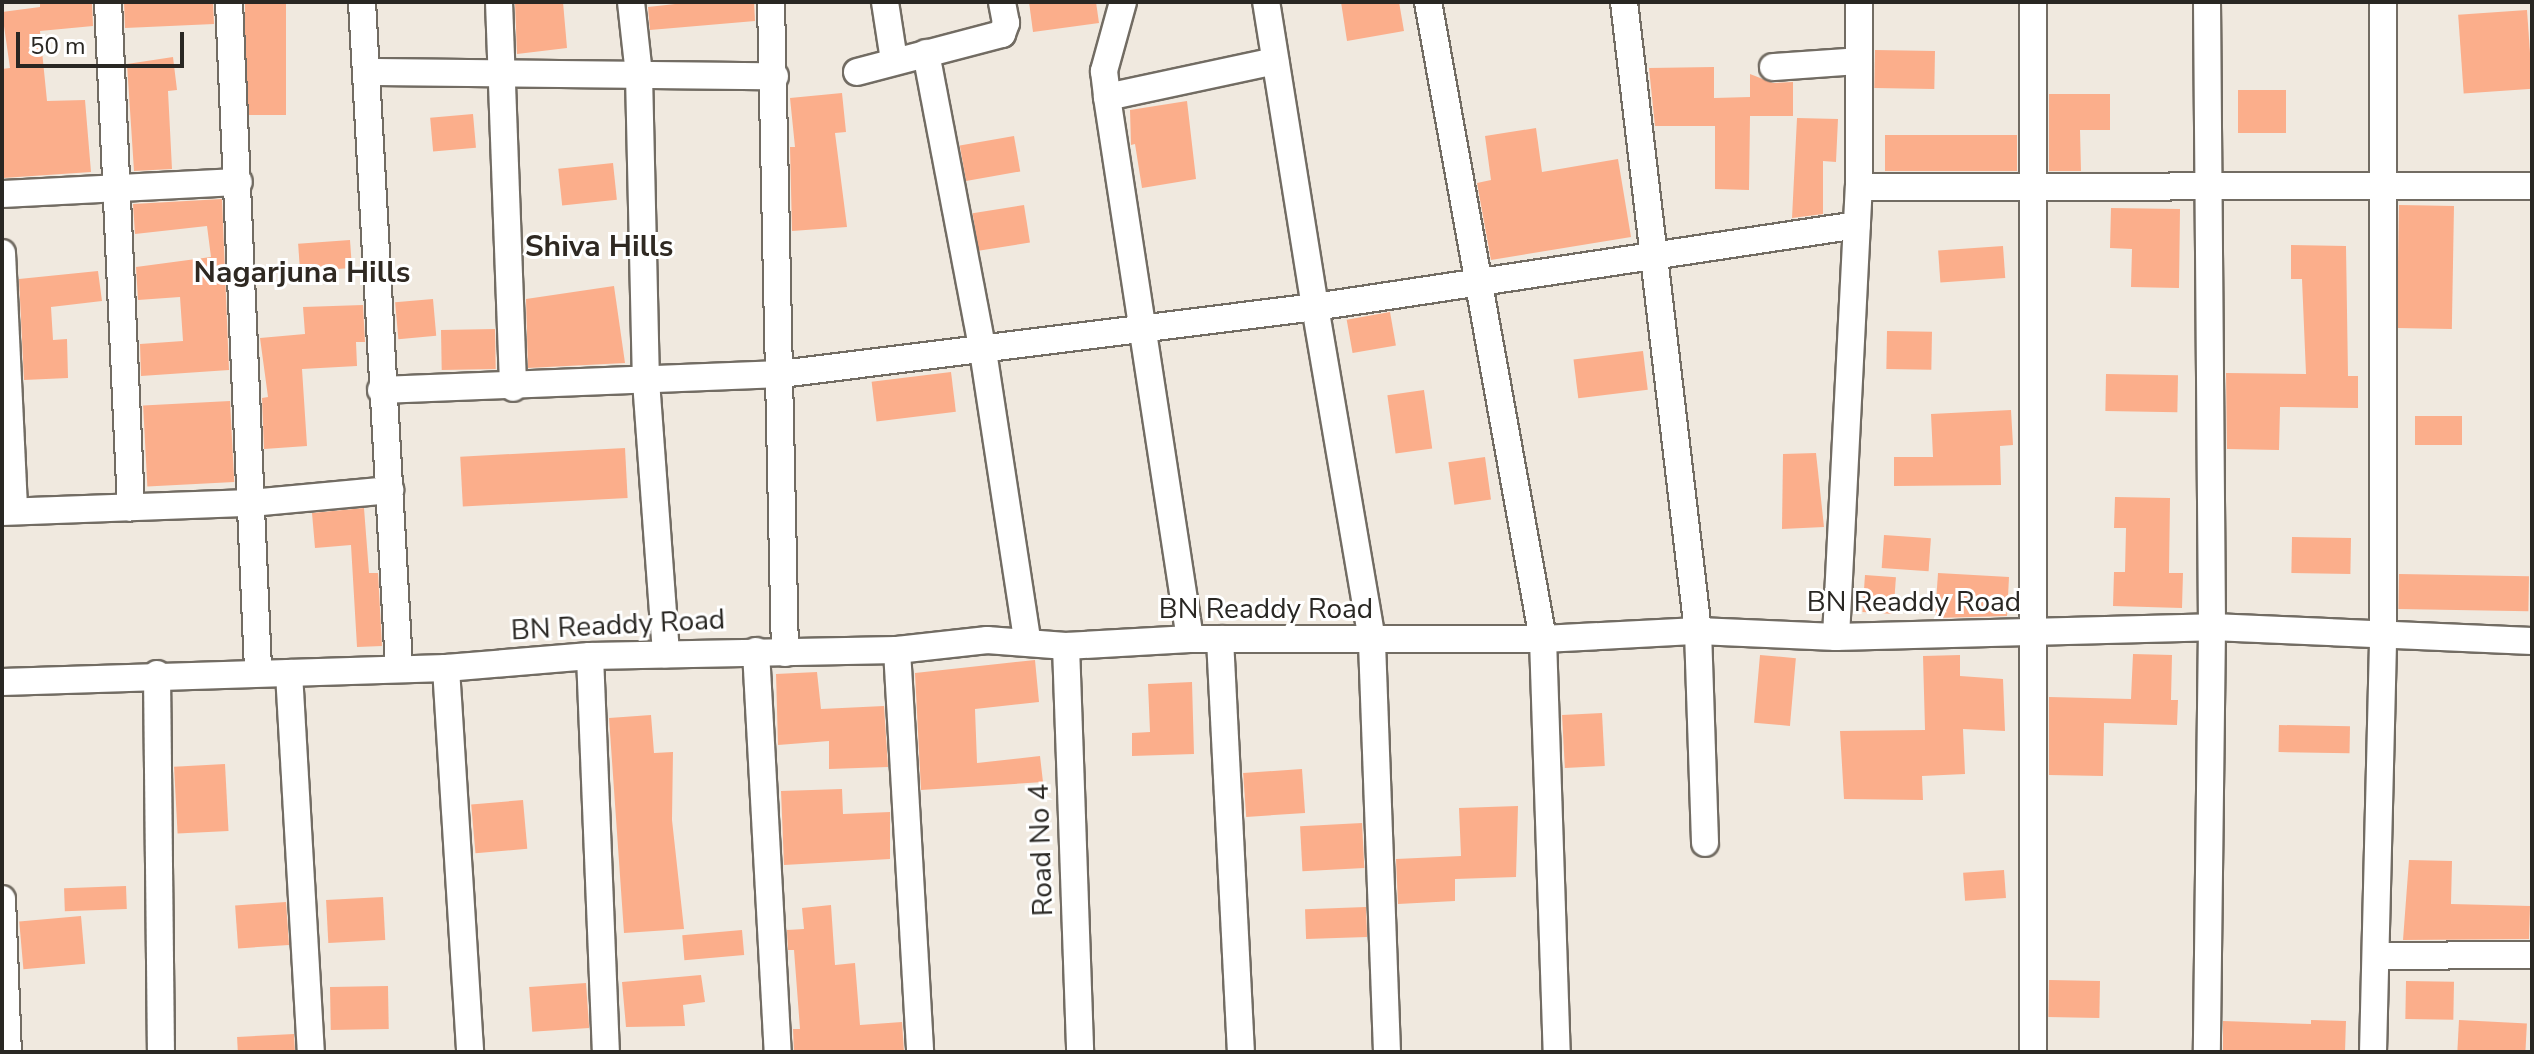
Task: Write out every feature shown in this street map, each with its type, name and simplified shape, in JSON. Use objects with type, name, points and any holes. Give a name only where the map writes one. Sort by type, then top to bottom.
[{"type":"street","points":[[108,2],[131,507]]},
{"type":"street","points":[[229,2],[258,670]]},
{"type":"street","points":[[362,2],[381,390],[390,490],[399,666]]},
{"type":"street","points":[[499,2],[504,73],[513,388]]},
{"type":"street","points":[[631,2],[639,75],[646,381],[666,654]]},
{"type":"street","points":[[771,2],[775,76],[773,204],[781,374],[785,653]]},
{"type":"street","points":[[885,2],[894,60]]},
{"type":"street","points":[[857,72],[1002,34],[1006,23],[1002,2]]},
{"type":"street","points":[[1123,2],[1104,71],[1190,639]]},
{"type":"street","points":[[1266,2],[1372,640],[1387,1052]]},
{"type":"street","points":[[1428,2],[1483,284],[1543,639],[1557,1052]]},
{"type":"street","points":[[1624,2],[1657,257],[1698,631],[1705,843]]},
{"type":"street","points":[[1836,637],[1859,187],[1859,2]]},
{"type":"street","points":[[2033,2],[2033,1052]]},
{"type":"street","points":[[2207,2],[2212,627],[2207,1052]]},
{"type":"street","points":[[2373,1052],[2378,956],[2383,638],[2379,189],[2383,2]]},
{"type":"street","points":[[926,53],[983,351],[1027,640]]},
{"type":"street","points":[[1107,97],[1275,61]]},
{"type":"street","points":[[1773,67],[1859,61]]},
{"type":"street","points":[[367,72],[775,76]]},
{"type":"street","points":[[2,194],[239,182]]},
{"type":"street","points":[[1859,187],[2033,184],[2379,189],[2532,186]]},
{"type":"street","points":[[381,390],[513,388],[781,374],[983,351],[1483,284],[1857,225]]},
{"type":"street","points":[[2,253],[8,512],[251,503],[390,490]]},
{"type":"street","name":"BN Readdy Road","points":[[2,682],[258,670],[289,673],[399,666],[446,668],[590,656],[897,650],[1027,640],[1066,646],[1190,639],[1543,639],[1698,631],[1836,637],[2212,627],[2383,638],[2532,641]]},
{"type":"street","points":[[1220,639],[1241,1052]]},
{"type":"street","name":"Road No 4","points":[[1066,646],[1080,1052]]},
{"type":"street","points":[[897,650],[920,1052]]},
{"type":"street","points":[[756,651],[778,1052]]},
{"type":"street","points":[[590,656],[606,1052]]},
{"type":"street","points":[[446,668],[470,1052]]},
{"type":"street","points":[[289,673],[311,1052]]},
{"type":"street","points":[[157,674],[161,1052]]},
{"type":"street","points":[[2,899],[8,1052]]},
{"type":"street","points":[[2378,956],[2532,955]]},
{"type":"building","points":[[40,2],[92,2],[93,26],[40,31],[47,101],[85,100],[91,172],[3,178],[2,69],[10,68],[2,12],[40,7]]},
{"type":"building","points":[[124,2],[213,2],[214,24],[125,28]]},
{"type":"building","points":[[245,2],[286,2],[286,115],[245,115]]},
{"type":"building","points":[[515,2],[563,2],[567,48],[517,54]]},
{"type":"building","points":[[693,2],[754,2],[755,21],[650,30],[648,7]]},
{"type":"building","points":[[1029,2],[1096,2],[1099,23],[1033,32]]},
{"type":"building","points":[[1341,2],[1399,2],[1404,31],[1347,41]]},
{"type":"building","points":[[2527,10],[2532,89],[2464,94],[2458,15]]},
{"type":"building","points":[[1875,50],[1935,51],[1934,89],[1874,88]]},
{"type":"building","points":[[173,57],[177,90],[168,91],[172,169],[134,171],[127,64]]},
{"type":"building","points":[[1714,67],[1714,98],[1750,97],[1750,74],[1773,83],[1793,82],[1793,116],[1750,116],[1749,190],[1715,189],[1715,126],[1655,126],[1649,68]]},
{"type":"building","points":[[2238,90],[2286,90],[2286,133],[2238,133]]},
{"type":"building","points":[[842,93],[846,132],[835,133],[847,227],[792,231],[790,147],[795,147],[790,98]]},
{"type":"building","points":[[2049,94],[2110,94],[2110,130],[2080,130],[2081,171],[2049,171]]},
{"type":"building","points":[[1187,101],[1196,179],[1142,188],[1135,144],[1131,145],[1130,110]]},
{"type":"building","points":[[473,114],[476,148],[433,152],[430,118]]},
{"type":"building","points":[[1797,118],[1838,119],[1836,162],[1823,161],[1823,214],[1792,218]]},
{"type":"building","points":[[1536,128],[1542,172],[1618,159],[1631,237],[1491,260],[1477,183],[1491,180],[1485,136]]},
{"type":"building","points":[[1885,135],[2017,135],[2017,171],[1885,171]]},
{"type":"building","points":[[1014,136],[1020,171],[966,181],[960,146]]},
{"type":"building","points":[[613,163],[617,200],[562,206],[558,169]]},
{"type":"building","points":[[222,199],[229,370],[141,376],[140,344],[183,341],[180,297],[138,300],[136,267],[211,257],[207,226],[135,234],[133,204]]},
{"type":"building","points":[[1024,205],[1030,243],[979,251],[973,213]]},
{"type":"building","points":[[2399,205],[2454,206],[2452,329],[2397,328]]},
{"type":"building","points":[[2111,208],[2180,209],[2179,288],[2131,287],[2132,249],[2110,248]]},
{"type":"building","points":[[350,240],[352,268],[300,272],[298,244]]},
{"type":"building","points":[[2291,245],[2346,246],[2348,376],[2358,376],[2358,408],[2280,407],[2279,450],[2227,449],[2226,373],[2306,374],[2302,279],[2291,279]]},
{"type":"building","points":[[2003,246],[2005,278],[1940,282],[1938,251]]},
{"type":"building","points":[[98,271],[102,301],[51,307],[53,340],[67,339],[68,378],[24,380],[19,279]]},
{"type":"building","points":[[614,286],[625,363],[528,368],[526,299]]},
{"type":"building","points":[[433,299],[436,336],[398,339],[395,302]]},
{"type":"building","points":[[363,305],[365,342],[356,342],[357,366],[302,369],[307,446],[264,449],[262,398],[268,397],[260,338],[305,334],[303,307]]},
{"type":"building","points":[[1390,312],[1396,345],[1353,353],[1347,320]]},
{"type":"building","points":[[495,329],[496,369],[442,370],[441,330]]},
{"type":"building","points":[[1887,331],[1932,332],[1931,370],[1886,369]]},
{"type":"building","points":[[1643,351],[1648,390],[1578,398],[1574,360]]},
{"type":"building","points":[[951,372],[956,412],[876,421],[872,382]]},
{"type":"building","points":[[2106,374],[2178,375],[2177,412],[2105,411]]},
{"type":"building","points":[[1424,390],[1432,448],[1396,454],[1387,395]]},
{"type":"building","points":[[230,401],[234,482],[147,486],[143,406]]},
{"type":"building","points":[[2011,410],[2013,445],[2000,446],[2001,485],[1894,486],[1894,457],[1933,457],[1931,414]]},
{"type":"building","points":[[2415,416],[2462,416],[2462,445],[2415,445]]},
{"type":"building","points":[[625,448],[628,498],[463,507],[460,457]]},
{"type":"building","points":[[1816,453],[1824,527],[1782,529],[1783,454]]},
{"type":"building","points":[[1485,457],[1491,500],[1454,505],[1448,462]]},
{"type":"building","points":[[2115,497],[2170,498],[2169,573],[2183,573],[2182,608],[2113,606],[2114,572],[2125,572],[2126,528],[2114,528]]},
{"type":"building","points":[[364,508],[369,573],[378,573],[382,646],[357,647],[351,545],[315,548],[312,513]]},
{"type":"building","points":[[1884,535],[1931,538],[1929,571],[1882,568]]},
{"type":"building","points":[[2292,537],[2351,538],[2350,574],[2291,573]]},
{"type":"building","points":[[1938,573],[2009,577],[2007,616],[1935,618]]},
{"type":"building","points":[[2399,574],[2529,576],[2528,611],[2398,609]]},
{"type":"building","points":[[1865,575],[1896,577],[1893,614],[1862,612]]},
{"type":"building","points":[[2133,654],[2172,655],[2171,700],[2178,700],[2177,725],[2104,723],[2103,776],[2049,775],[2049,697],[2131,699]]},
{"type":"building","points":[[1760,655],[1796,658],[1790,726],[1754,723]]},
{"type":"building","points":[[1960,655],[1960,676],[2003,679],[2005,731],[1963,729],[1965,774],[1922,776],[1923,800],[1844,799],[1840,731],[1925,730],[1923,656]]},
{"type":"building","points":[[1035,660],[1039,702],[975,709],[977,763],[1040,756],[1043,782],[921,790],[915,673]]},
{"type":"building","points":[[817,672],[821,709],[884,706],[888,767],[829,769],[829,741],[778,745],[776,674]]},
{"type":"building","points":[[1192,682],[1194,754],[1132,756],[1132,733],[1150,732],[1148,684]]},
{"type":"building","points":[[1602,713],[1605,766],[1565,768],[1562,715]]},
{"type":"building","points":[[651,715],[654,753],[673,752],[672,820],[684,929],[624,933],[609,718]]},
{"type":"building","points":[[2279,725],[2350,726],[2350,753],[2279,752]]},
{"type":"building","points":[[225,764],[229,831],[178,834],[174,767]]},
{"type":"building","points":[[1302,769],[1305,813],[1246,817],[1243,773]]},
{"type":"building","points":[[842,789],[843,814],[890,812],[890,859],[784,865],[781,791]]},
{"type":"building","points":[[523,800],[527,849],[475,853],[471,805]]},
{"type":"building","points":[[1518,806],[1516,877],[1455,879],[1455,901],[1398,904],[1396,859],[1461,856],[1459,808]]},
{"type":"building","points":[[1362,823],[1364,868],[1302,871],[1300,826]]},
{"type":"building","points":[[2409,860],[2452,861],[2451,904],[2530,906],[2529,939],[2403,940]]},
{"type":"building","points":[[2004,870],[2006,898],[1965,901],[1963,873]]},
{"type":"building","points":[[126,886],[127,909],[65,911],[64,888]]},
{"type":"building","points":[[383,897],[385,940],[328,943],[326,900]]},
{"type":"building","points":[[286,902],[289,945],[238,948],[235,906]]},
{"type":"building","points":[[831,905],[835,965],[855,963],[860,1025],[902,1022],[904,1052],[794,1052],[793,1029],[800,1029],[794,950],[788,950],[787,930],[804,929],[802,908]]},
{"type":"building","points":[[1366,907],[1367,937],[1306,939],[1305,909]]},
{"type":"building","points":[[81,916],[85,964],[23,969],[19,921]]},
{"type":"building","points":[[742,930],[744,955],[684,960],[682,935]]},
{"type":"building","points":[[701,975],[705,1002],[683,1005],[685,1026],[626,1027],[622,982]]},
{"type":"building","points":[[2049,980],[2100,981],[2099,1018],[2048,1017]]},
{"type":"building","points":[[2406,981],[2454,982],[2453,1020],[2405,1019]]},
{"type":"building","points":[[586,983],[589,1028],[532,1032],[529,987]]},
{"type":"building","points":[[388,986],[389,1029],[331,1030],[330,987]]},
{"type":"building","points":[[2311,1020],[2346,1021],[2345,1052],[2223,1052],[2223,1021],[2311,1024]]},
{"type":"building","points":[[2459,1020],[2527,1024],[2525,1052],[2457,1052]]},
{"type":"building","points":[[294,1034],[295,1052],[238,1052],[237,1037]]},
{"type":"district","name":"Shiva Hills","points":[[599,247]]},
{"type":"district","name":"Nagarjuna Hills","points":[[302,273]]}]
